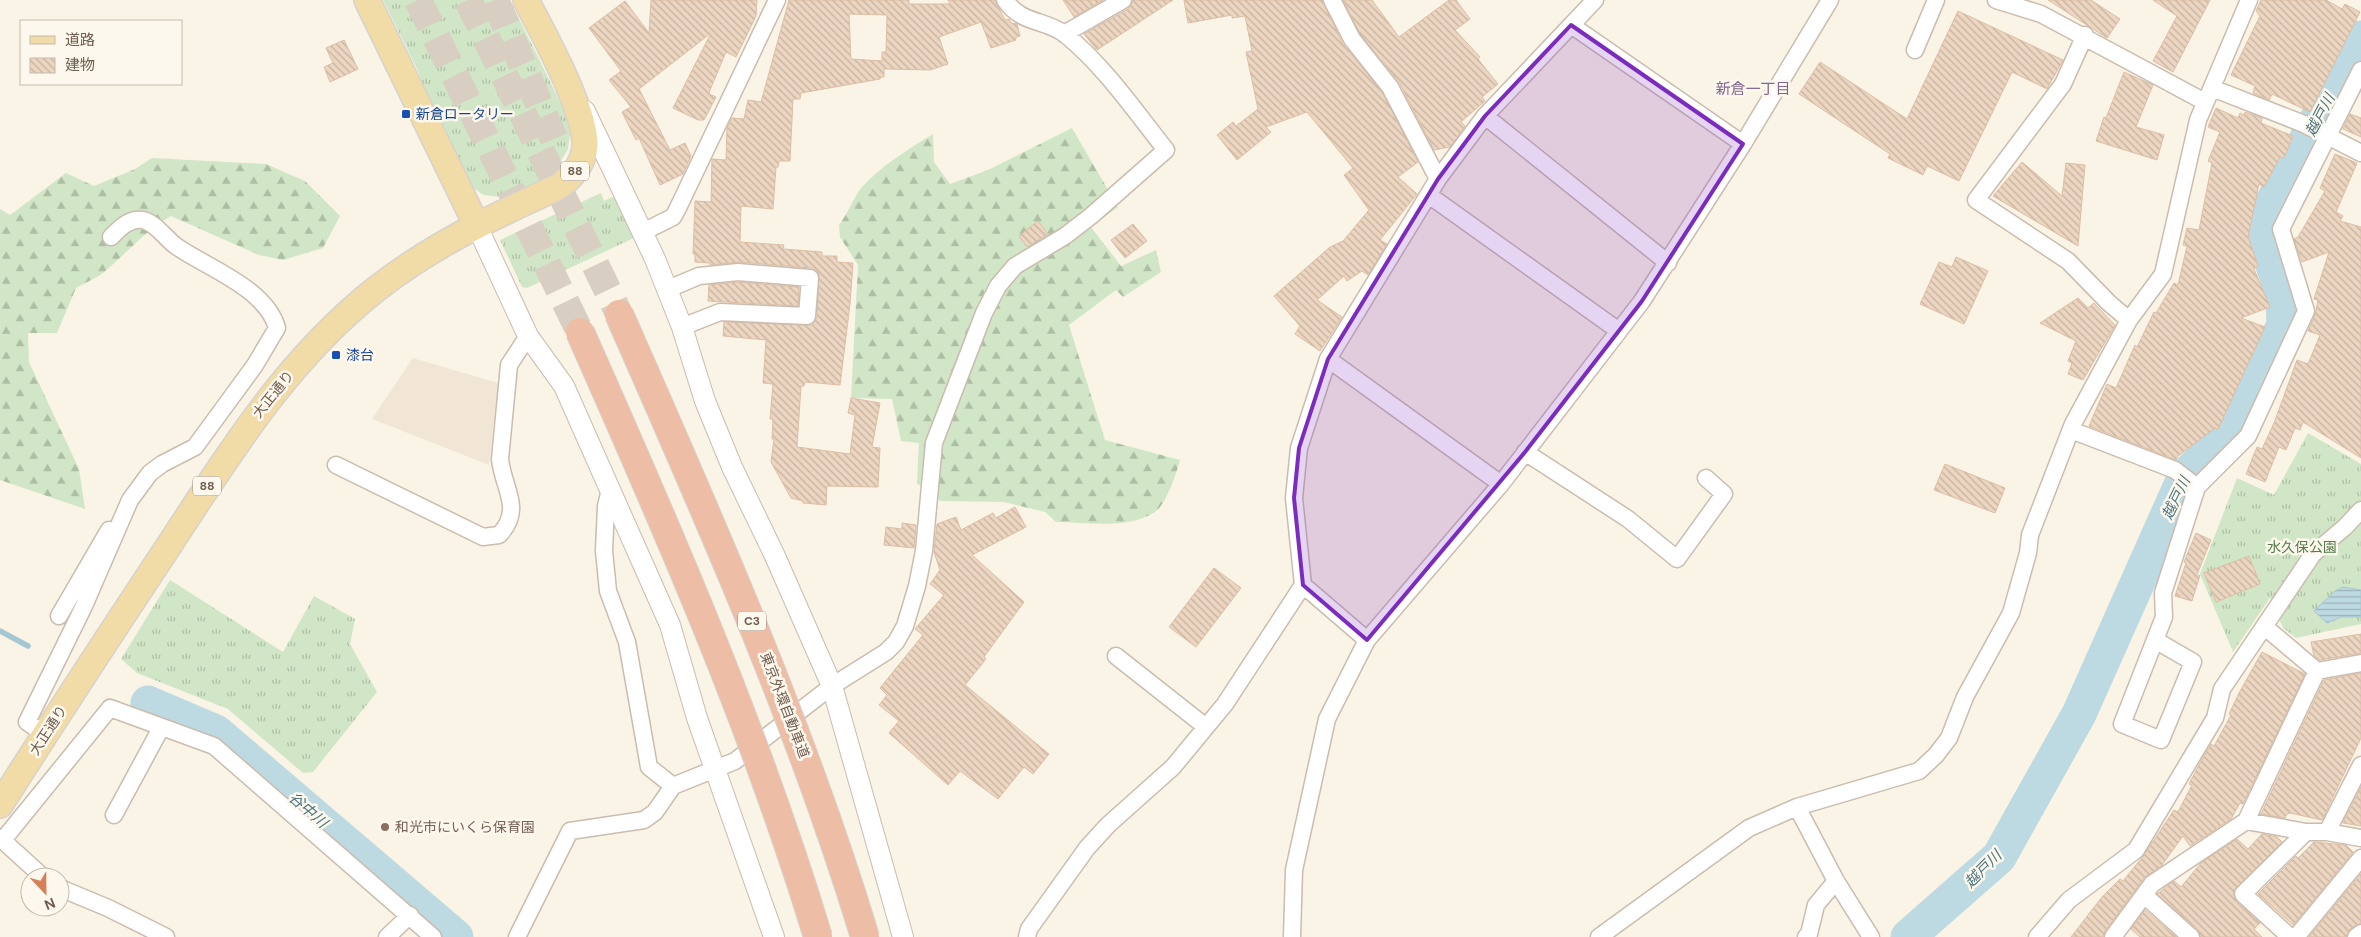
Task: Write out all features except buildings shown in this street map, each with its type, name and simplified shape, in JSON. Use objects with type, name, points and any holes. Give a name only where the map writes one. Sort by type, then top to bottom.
[{"type":"highway","name":"東京外環自動車道","points":[[619,314],[767,657],[811,773],[865,937]]},
{"type":"highway","points":[[580,332],[660,513],[728,681],[770,792],[818,937]]},
{"type":"main road","points":[[367,0],[476,224]]},
{"type":"main road","name":"88","points":[[526,0],[558,66]]},
{"type":"main road","name":"大正通り","points":[[0,804],[246,427],[272,392],[300,360],[368,296],[414,261],[476,224],[556,188],[567,181],[580,164],[585,145],[581,120],[558,66]]},
{"type":"street","points":[[643,232],[673,217],[777,0]]},
{"type":"street","points":[[517,937],[570,831],[644,820],[656,812],[673,786],[735,762],[832,686],[886,652],[896,642],[905,626],[917,586],[924,551],[934,443],[984,313],[998,286],[1015,266],[1065,236],[1085,221],[1166,150],[1090,55],[1051,25],[1041,25],[1023,17],[1005,0]]},
{"type":"street","points":[[1064,34],[1123,0]]},
{"type":"street","points":[[1332,0],[1352,39],[1390,87],[1438,179]]},
{"type":"street","points":[[1027,937],[1034,922],[1087,848],[1108,825],[1173,767],[1206,727],[1254,662],[1303,584],[1294,498],[1298,448],[1328,359],[1430,196],[1438,179],[1484,116],[1595,0]]},
{"type":"street","points":[[1292,937],[1294,870],[1328,719],[1367,640],[1501,484],[1668,264],[1830,0]]},
{"type":"street","points":[[1915,50],[1936,0]]},
{"type":"street","points":[[1599,937],[1749,828],[1797,807],[1919,771],[1936,755],[1949,738],[1965,697],[2010,614],[2028,553],[2030,535],[2071,430],[2129,320],[2163,274],[2188,156],[2198,120],[2249,0]]},
{"type":"street","points":[[2002,1],[2041,14],[2085,36],[2177,89],[2208,95],[2304,124],[2361,153]]},
{"type":"street","points":[[1571,25],[1743,144]]},
{"type":"street","points":[[2085,36],[2063,84],[1976,200],[2068,261],[2109,303],[2129,320]]},
{"type":"street","points":[[558,66],[583,108],[643,232],[668,289],[705,401],[732,467],[778,562],[832,686],[903,937]]},
{"type":"street","points":[[2155,640],[2193,662],[2161,740],[2122,724],[2164,617],[2163,593],[2194,484],[2248,436],[2306,311],[2281,229],[2361,70]]},
{"type":"street","points":[[1484,116],[1668,264]]},
{"type":"street","points":[[1430,196],[1618,331]]},
{"type":"street","points":[[45,734],[27,722],[84,606],[130,500],[150,474],[162,464],[195,447],[255,366],[277,328],[274,317],[248,290],[175,245],[145,220],[135,220],[123,225],[111,236]]},
{"type":"street","points":[[476,224],[528,336],[564,386],[670,625],[716,770],[774,937]]},
{"type":"street","points":[[668,289],[699,276],[738,272],[810,278],[807,316],[720,312],[682,327]]},
{"type":"street","points":[[336,465],[483,537],[499,535],[511,520],[512,510],[501,472],[500,459],[509,365],[528,336]]},
{"type":"street","points":[[1328,359],[1501,484]]},
{"type":"street","points":[[2071,430],[2174,470],[2194,484]]},
{"type":"street","points":[[1525,452],[1628,519],[1677,559],[1724,494],[1706,478]]},
{"type":"street","points":[[610,490],[606,506],[604,551],[608,591],[627,642],[649,767],[673,786]]},
{"type":"street","points":[[2037,937],[2069,900],[2136,850],[2215,718],[2222,689],[2312,554],[2345,527],[2361,510]]},
{"type":"street","points":[[60,616],[106,531],[121,522]]},
{"type":"street","points":[[1303,584],[1367,640]]},
{"type":"street","points":[[2265,627],[2317,671]]},
{"type":"street","points":[[1116,656],[1206,727]]},
{"type":"street","points":[[2317,671],[2361,663]]},
{"type":"street","points":[[2113,937],[2152,884],[2246,821],[2317,671]]},
{"type":"street","points":[[32,867],[2,839],[110,708],[214,746],[433,937]]},
{"type":"street","points":[[114,815],[162,728]]},
{"type":"street","points":[[2327,832],[2361,765]]},
{"type":"street","points":[[1797,807],[1836,881],[1872,937]]},
{"type":"street","points":[[2246,821],[2306,832],[2327,832],[2361,838]]},
{"type":"street","points":[[2290,937],[2244,894],[2306,832]]},
{"type":"street","points":[[2296,937],[2361,858]]},
{"type":"street","points":[[1806,937],[1809,934],[1816,905],[1836,881]]},
{"type":"street","points":[[70,892],[108,908],[166,937]]},
{"type":"street","points":[[2144,895],[2191,937]]},
{"type":"street","points":[[388,937],[410,915]]},
{"type":"street","points":[[2356,937],[2361,933]]},
{"type":"highlighted area","points":[[1571,25],[1743,144],[1642,301],[1525,452],[1367,640],[1303,585],[1294,498],[1299,448],[1328,359],[1438,179],[1485,116]]},
{"type":"shaded area","points":[[413,358],[498,383],[489,465],[372,419]]},
{"type":"green space","points":[[383,0],[510,0],[565,112],[570,134],[568,149],[554,173],[544,182],[510,196],[484,195],[471,187],[455,161],[417,69]]},
{"type":"green space","points":[[1072,128],[1118,207],[1091,227],[1121,266],[1156,250],[1161,272],[1123,297],[1116,290],[1069,325],[1105,440],[1180,460],[1170,488],[1159,508],[1144,518],[1120,523],[1056,522],[1045,512],[1004,502],[941,501],[917,483],[919,443],[901,441],[892,399],[851,398],[858,265],[840,237],[839,225],[861,188],[886,165],[933,134],[934,162],[950,184],[988,170]]},
{"type":"green space","points":[[152,158],[266,164],[305,181],[340,216],[323,248],[283,260],[259,255],[171,216],[144,236],[103,273],[76,288],[57,333],[28,333],[29,362],[79,469],[85,509],[0,480],[0,209],[10,215],[66,173],[94,186],[135,169]]},
{"type":"green space","points":[[601,193],[604,201],[615,196],[634,238],[527,288],[522,287],[500,240]]},
{"type":"green space","name":"水久保公園","points":[[2308,433],[2361,464],[2361,624],[2296,638],[2283,628],[2270,598],[2233,652],[2200,574],[2237,478],[2274,495]]},
{"type":"green space","points":[[170,580],[283,652],[314,596],[355,619],[350,644],[377,692],[313,772],[303,773],[228,709],[137,673],[121,659]]},
{"type":"water","points":[[2343,587],[2361,590],[2361,617],[2341,617],[2327,623],[2314,611],[2335,591]]},
{"type":"waterway","name":"越戸川","points":[[1908,937],[1999,857],[2079,714],[2185,476],[2233,430],[2284,325],[2283,295],[2264,239],[2263,220],[2361,38]]},
{"type":"waterway","name":"谷中川","points":[[0,631],[28,646]]},
{"type":"waterway","name":"谷中川","points":[[148,703],[216,732],[456,937]]},
{"type":"tunnel","points":[[418,0],[580,332]]},
{"type":"tunnel","points":[[468,0],[619,314]]},
{"type":"tunnel","points":[[495,0],[554,139]]},
{"type":"place","name":"新倉ロータリー","points":[[406,114]]},
{"type":"place","name":"漆台","points":[[336,355]]},
{"type":"place","name":"和光市にいくら保育園","points":[[385,827]]},
{"type":"district","name":"新倉一丁目","points":[[1753,89]]}]
